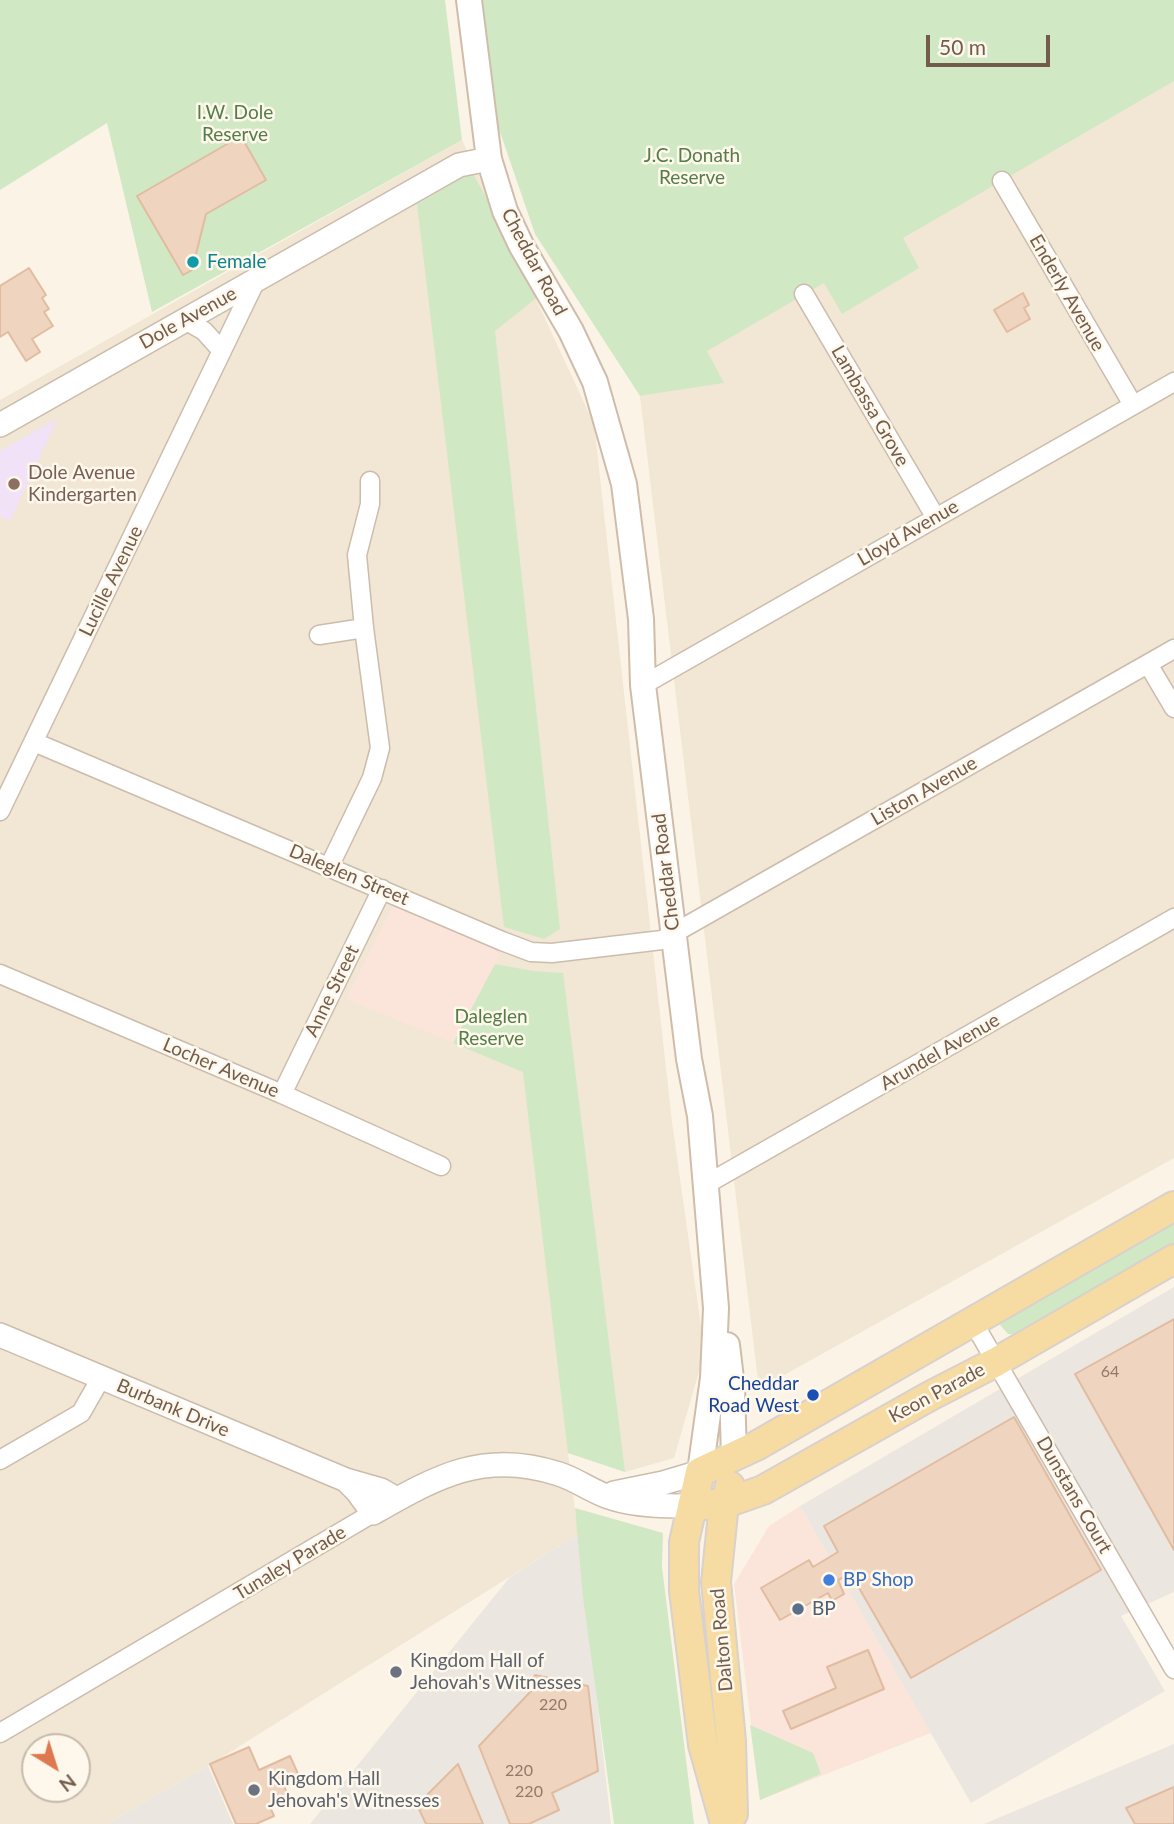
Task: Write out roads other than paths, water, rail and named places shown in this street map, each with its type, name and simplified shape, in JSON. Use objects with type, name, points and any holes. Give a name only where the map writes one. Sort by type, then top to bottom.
[{"type":"main road","name":"Cheddar Road","points":[[469,0],[489,159],[505,211],[521,245],[571,331],[595,382],[624,484],[641,619],[643,685],[689,1059],[688,1118],[695,1155],[705,1185],[716,1308],[713,1378],[700,1472]]},
{"type":"main road","points":[[700,1472],[734,1458],[1174,1206]]},
{"type":"main road","name":"Keon Parade","points":[[692,1506],[726,1503],[763,1490],[996,1362],[1174,1259]]},
{"type":"main road","name":"Cheddar Road","points":[[716,1308],[726,1341],[732,1387],[734,1458]]},
{"type":"main road","name":"Dalton Road","points":[[734,1458],[716,1582],[731,1741],[734,1824]]},
{"type":"main road","name":"Dalton Road","points":[[700,1472],[683,1553],[687,1628],[703,1745],[725,1824]]},
{"type":"street","name":"Dole Avenue","points":[[0,425],[459,165],[489,159]]},
{"type":"street","name":"Enderly Avenue","points":[[1002,181],[1133,405]]},
{"type":"street","name":"Lucille Avenue","points":[[0,811],[256,281]]},
{"type":"street","name":"Lambassa Grove","points":[[804,294],[936,518]]},
{"type":"street","points":[[185,320],[204,331],[222,351]]},
{"type":"street","name":"Lloyd Avenue","points":[[643,685],[1174,382]]},
{"type":"street","points":[[329,867],[372,778],[380,748],[363,628],[357,555],[370,504],[370,481]]},
{"type":"street","points":[[318,635],[363,628]]},
{"type":"street","name":"Liston Avenue","points":[[673,933],[1174,649]]},
{"type":"street","points":[[1148,664],[1174,708]]},
{"type":"street","name":"Daleglen Street","points":[[34,742],[531,952],[552,953],[657,940],[673,933]]},
{"type":"street","name":"Anne Street","points":[[282,1094],[382,889]]},
{"type":"street","name":"Arundel Avenue","points":[[705,1185],[1174,918]]},
{"type":"street","name":"Locher Avenue","points":[[0,974],[282,1094],[441,1166]]},
{"type":"street","name":"Dunstans Court","points":[[972,1322],[1174,1669]]},
{"type":"street","name":"Burbank Drive","points":[[0,1335],[346,1480],[382,1490],[397,1499]]},
{"type":"street","points":[[0,1460],[81,1413],[91,1399],[100,1378]]},
{"type":"street","name":"Tunaley Parade","points":[[0,1733],[397,1499],[451,1473],[502,1465],[530,1466],[557,1473],[597,1492],[627,1502],[692,1506]]},
{"type":"street","name":"Tunaley Parade","points":[[597,1492],[626,1491],[700,1472]]},
{"type":"street","name":"Burbank Drive","points":[[346,1480],[373,1513]]},
{"type":"place","name":"Female","points":[[193,262]]},
{"type":"place","name":"Dole Avenue Kindergarten","points":[[14,484]]},
{"type":"place","name":"Cheddar Road West","points":[[813,1395]]},
{"type":"place","name":"BP Shop","points":[[829,1580]]},
{"type":"place","name":"BP","points":[[798,1609]]},
{"type":"place","name":"Kingdom Hall of Jehovah's Witnesses","points":[[396,1672]]},
{"type":"place","name":"Kingdom Hall Jehovah's Witnesses","points":[[254,1790]]},
{"type":"park label","name":"I.W. Dole Reserve","points":[[235,124]]},
{"type":"park label","name":"J.C. Donath Reserve","points":[[692,167]]},
{"type":"park label","name":"Daleglen Reserve","points":[[491,1028]]}]
